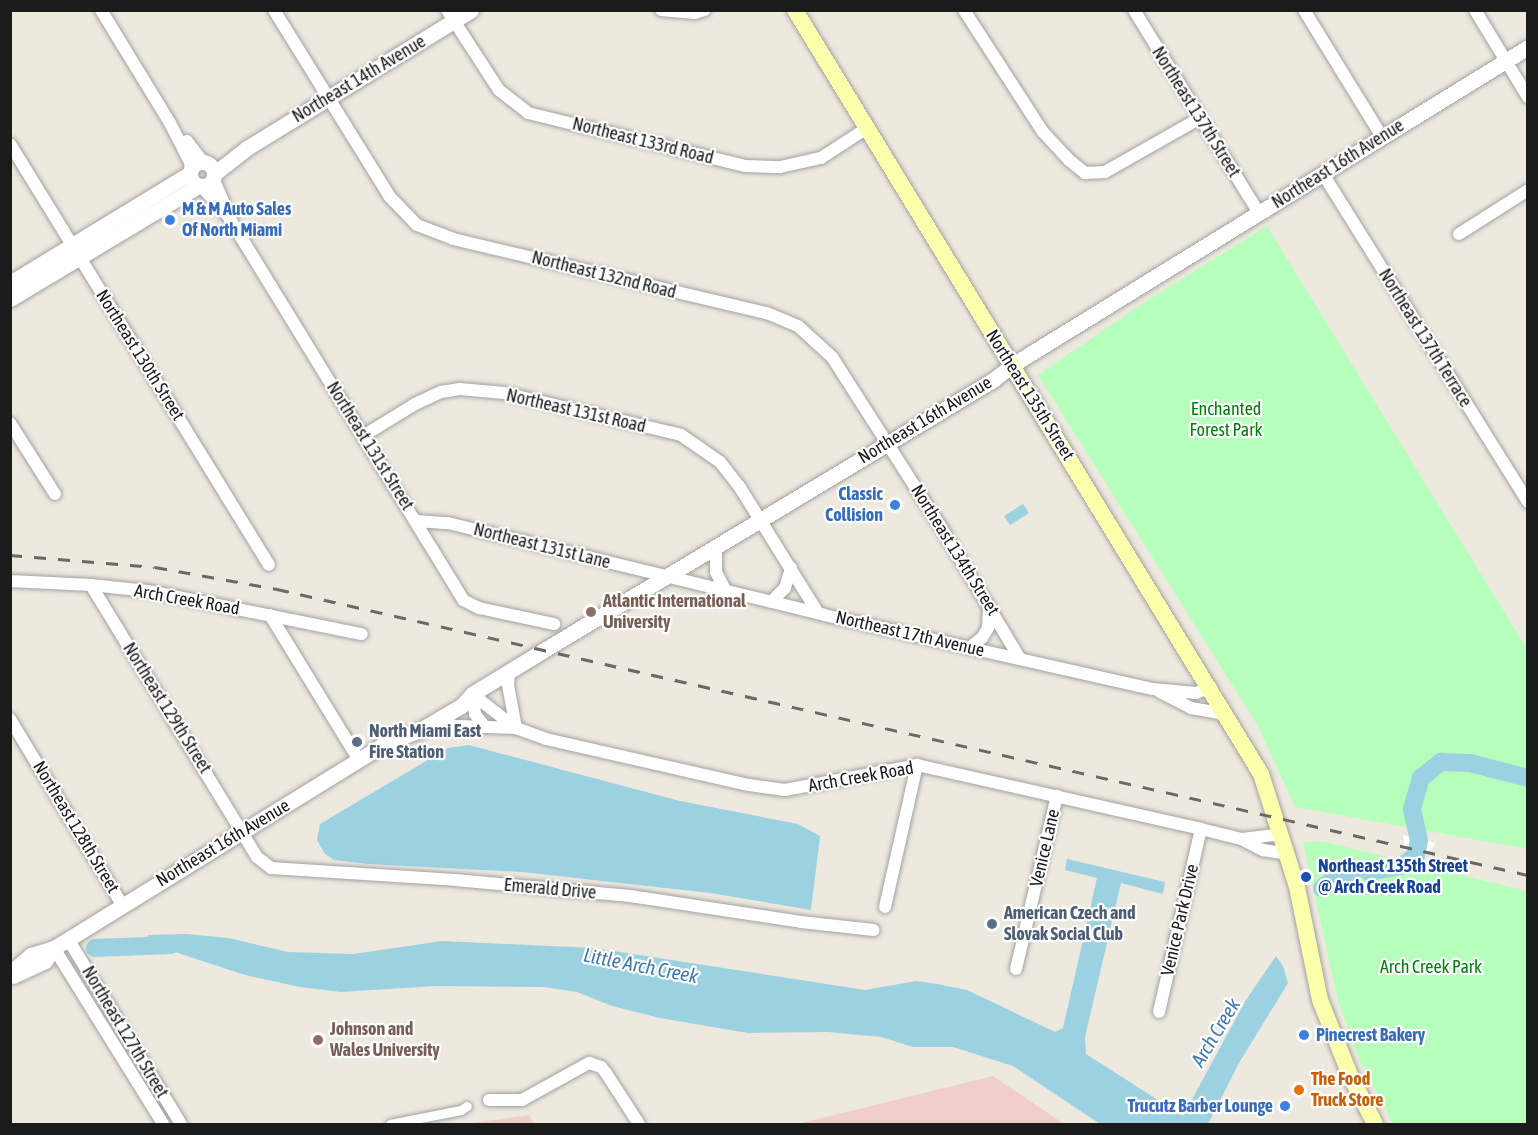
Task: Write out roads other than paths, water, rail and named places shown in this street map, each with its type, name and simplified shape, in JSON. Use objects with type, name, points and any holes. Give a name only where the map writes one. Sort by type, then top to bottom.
[{"type":"main road","name":"Northeast 135th Street","points":[[795,10],[1211,687],[1264,780],[1280,801],[1295,850],[1299,881],[1297,887]]},
{"type":"main road","name":"Northeast 135th Street","points":[[1264,780],[1297,887],[1320,1000],[1337,1047],[1375,1125]]},
{"type":"street","name":"Northeast 131st Street","points":[[101,10],[463,600],[479,608],[554,624]]},
{"type":"street","name":"Northeast 132nd Road","points":[[274,10],[390,197],[417,225],[453,239],[767,314],[798,326],[832,357],[886,443]]},
{"type":"street","name":"Northeast 14th Avenue","points":[[10,299],[76,252],[328,98],[450,16],[471,10]]},
{"type":"street","points":[[661,10],[680,13],[705,10]]},
{"type":"street","points":[[964,10],[1043,132],[1069,160],[1085,173],[1105,172],[1200,118]]},
{"type":"street","name":"Northeast 137th Street","points":[[1134,10],[1259,213]]},
{"type":"street","points":[[1304,10],[1382,137]]},
{"type":"street","points":[[1475,10],[1527,97]]},
{"type":"street","name":"Northeast 133rd Road","points":[[450,16],[499,90],[528,112],[746,166],[780,167],[821,158],[867,128]]},
{"type":"street","name":"Northeast 16th Avenue","points":[[10,975],[45,961],[54,948],[122,905],[359,760],[394,740],[430,725],[461,706],[472,694],[993,380],[1012,365],[1527,47]]},
{"type":"street","name":"Northeast 130th Street","points":[[10,144],[269,565]]},
{"type":"street","name":"Northeast 137th Terrace","points":[[1323,174],[1527,502]]},
{"type":"street","points":[[1459,234],[1527,190]]},
{"type":"street","name":"Northeast 14th Avenue","points":[[10,283],[76,252]]},
{"type":"street","name":"Northeast 131st Road","points":[[363,436],[415,404],[441,393],[460,389],[504,393],[681,435],[720,462],[762,520]]},
{"type":"street","points":[[10,423],[55,494]]},
{"type":"street","name":"Northeast 134th Street","points":[[886,443],[1020,659]]},
{"type":"street","points":[[762,520],[818,613]]},
{"type":"street","name":"Northeast 131st Lane","points":[[416,521],[448,523],[667,576]]},
{"type":"street","points":[[717,547],[716,572],[725,591]]},
{"type":"street","points":[[771,602],[785,588],[791,568]]},
{"type":"street","name":"Northeast 17th Avenue","points":[[667,576],[818,613],[1154,689],[1196,693],[1211,687]]},
{"type":"street","name":"Arch Creek Road","points":[[10,581],[91,585],[148,591],[362,634]]},
{"type":"street","name":"Northeast 129th Street","points":[[91,585],[243,831]]},
{"type":"street","points":[[969,648],[982,638],[988,628],[989,606]]},
{"type":"street","points":[[270,615],[359,760]]},
{"type":"street","points":[[509,672],[508,685],[516,728]]},
{"type":"street","name":"Northeast 17th Avenue","points":[[1154,689],[1191,708],[1226,714]]},
{"type":"street","points":[[472,694],[475,714],[484,726]]},
{"type":"street","name":"Northeast 16th Avenue","points":[[394,740],[415,722],[455,697],[472,694]]},
{"type":"street","name":"Arch Creek Road","points":[[472,694],[516,728]]},
{"type":"street","name":"Northeast 128th Street","points":[[10,719],[122,905]]},
{"type":"street","name":"Arch Creek Road","points":[[430,725],[516,728],[546,739],[771,789],[799,788],[917,765],[1201,829],[1241,839],[1263,850],[1287,854]]},
{"type":"street","points":[[885,907],[917,765]]},
{"type":"street","name":"Venice Lane","points":[[1016,969],[1057,796]]},
{"type":"street","name":"Venice Park Drive","points":[[1159,1012],[1201,829]]},
{"type":"street","name":"Emerald Drive","points":[[243,831],[264,864],[283,870],[455,880],[630,896],[801,922],[873,930]]},
{"type":"street","name":"Arch Creek Road","points":[[1241,839],[1280,834]]},
{"type":"street","name":"Northeast 127th Street","points":[[68,939],[181,1125]]},
{"type":"street","name":"Northeast 127th Street","points":[[54,948],[163,1125]]},
{"type":"street","points":[[116,1049],[130,1041]]},
{"type":"street","points":[[489,1100],[522,1100],[583,1064],[595,1064],[606,1073],[639,1125]]},
{"type":"street","points":[[390,1125],[461,1110],[467,1106]]},
{"type":"water","points":[[1023,504],[1029,513],[1010,525],[1004,516]]},
{"type":"water","points":[[469,745],[680,801],[798,824],[820,836],[811,910],[710,893],[522,872],[368,864],[334,860],[325,854],[317,840],[320,824],[448,748]]},
{"type":"water","points":[[1067,859],[1165,882],[1163,894],[1121,883],[1085,1037],[1086,1054],[1183,1116],[1246,1000],[1276,956],[1283,966],[1288,983],[1239,1063],[1208,1124],[1100,1124],[1013,1066],[953,1047],[913,1047],[881,1037],[828,1032],[748,1033],[660,1018],[612,1006],[577,992],[544,987],[436,986],[341,992],[300,987],[245,975],[172,951],[145,948],[148,935],[186,934],[229,938],[288,952],[354,954],[442,941],[594,948],[865,990],[916,981],[937,984],[967,990],[1055,1032],[1063,1028],[1097,878],[1065,870]]},
{"type":"waterway","name":"Arch Creek","points":[[1369,872],[1404,865],[1416,855],[1419,840],[1412,809],[1421,778],[1441,762],[1470,763],[1528,778]]},
{"type":"waterway","name":"Arch Creek","points":[[1322,888],[1336,877],[1352,875]]},
{"type":"waterway","name":"Little Arch Creek","points":[[95,948],[171,945]]},
{"type":"railway","points":[[10,555],[155,567],[277,589],[1528,875]]},
{"type":"place","name":"M & M Auto Sales Of North Miami","points":[[170,220]]},
{"type":"place","name":"Classic Collision","points":[[895,505]]},
{"type":"place","name":"Atlantic International University","points":[[591,612]]},
{"type":"place","name":"North Miami East Fire Station","points":[[357,742]]},
{"type":"place","name":"Northeast 135th Street @ Arch Creek Road","points":[[1306,877]]},
{"type":"place","name":"American Czech and Slovak Social Club","points":[[992,924]]},
{"type":"place","name":"Pinecrest Bakery","points":[[1304,1035]]},
{"type":"place","name":"Johnson and Wales University","points":[[318,1040]]},
{"type":"place","name":"The Food Truck Store","points":[[1299,1090]]},
{"type":"place","name":"Trucutz Barber Lounge","points":[[1285,1106]]},
{"type":"park label","name":"Enchanted Forest Park","points":[[1226,420]]},
{"type":"park label","name":"Arch Creek Park","points":[[1431,967]]}]
